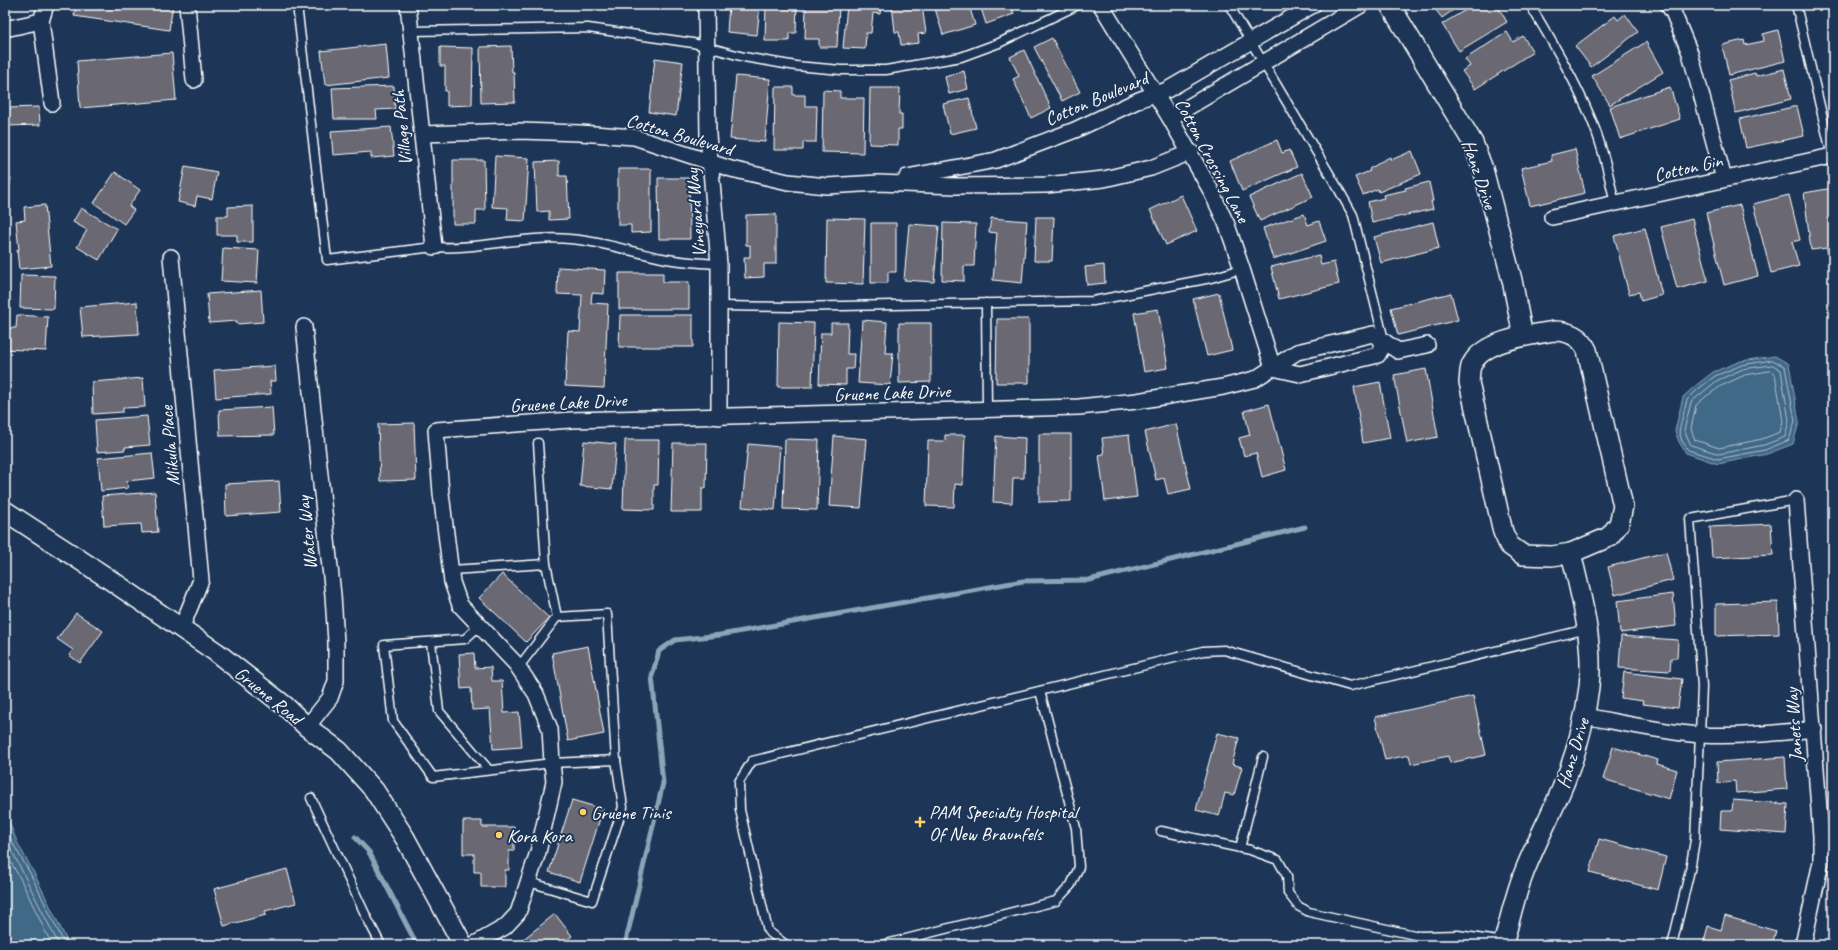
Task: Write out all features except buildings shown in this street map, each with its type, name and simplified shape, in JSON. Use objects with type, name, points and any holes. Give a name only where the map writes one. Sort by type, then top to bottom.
[{"type":"street","points":[[46,5],[41,21],[52,104]]},
{"type":"street","points":[[187,5],[194,80]]},
{"type":"street","name":"Village Path","points":[[408,5],[434,247]]},
{"type":"street","name":"Vineyard Way","points":[[706,5],[708,135],[720,264],[719,417]]},
{"type":"street","name":"Cotton Crossing Lane","points":[[1101,5],[1191,152],[1227,225],[1273,368]]},
{"type":"street","name":"Cotton Boulevard","points":[[878,183],[996,160],[1075,130],[1167,90],[1313,5]]},
{"type":"street","points":[[1170,118],[1265,64],[1361,5]]},
{"type":"street","name":"Hanz Drive","points":[[1390,5],[1475,150],[1483,169],[1512,280],[1523,336]]},
{"type":"street","points":[[1668,5],[1690,52],[1724,179]]},
{"type":"street","points":[[5,29],[41,21]]},
{"type":"street","name":"Cotton Boulevard","points":[[422,134],[519,131],[634,137],[731,169],[788,182],[827,186],[878,183],[956,186],[1046,185],[1104,179],[1151,168],[1191,152]]},
{"type":"street","name":"Cotton Gin","points":[[1552,217],[1832,156]]},
{"type":"street","name":"Mikula Place","points":[[171,256],[201,580],[181,629]]},
{"type":"street","name":"Water Way","points":[[304,327],[333,596],[336,642],[336,681],[330,698],[307,727]]},
{"type":"street","points":[[1564,331],[1577,337],[1584,343],[1587,350],[1623,506],[1619,524],[1610,537],[1571,553],[1552,556],[1523,555],[1509,545],[1503,532],[1469,382],[1471,365],[1478,355],[1484,350],[1523,336],[1564,331]]},
{"type":"street","name":"Gruene Lake Drive","points":[[473,945],[505,928],[518,913],[538,852],[554,782],[550,729],[536,694],[518,668],[460,605],[452,582],[441,493],[436,430],[571,420],[1079,407],[1137,401],[1223,387],[1255,378],[1297,352],[1373,334],[1398,351],[1427,345]]},
{"type":"street","points":[[1273,368],[1300,374],[1378,355],[1385,342]]},
{"type":"street","name":"Janets Way","points":[[1796,500],[1822,836],[1821,862],[1803,945]]},
{"type":"street","name":"Gruene Road","points":[[5,511],[181,629],[268,692],[307,727],[339,751],[374,790],[405,838],[464,945]]},
{"type":"street","name":"Hanz Drive","points":[[1504,943],[1522,878],[1565,781],[1576,751],[1589,687],[1590,662],[1584,611],[1571,553]]},
{"type":"street","points":[[1584,716],[1630,725],[1700,735],[1750,735],[1814,729]]},
{"type":"lane","points":[[297,5],[327,260],[434,247],[451,248],[546,238],[568,238],[593,241],[661,258],[686,262],[720,264]]},
{"type":"lane","points":[[410,31],[588,28],[646,35],[707,47],[744,57],[796,66],[841,70],[886,70],[961,57],[999,43],[1078,5]]},
{"type":"lane","points":[[1229,5],[1340,190],[1353,215],[1385,342]]},
{"type":"lane","points":[[1530,5],[1574,81],[1593,123],[1606,163],[1615,204]]},
{"type":"lane","points":[[1796,5],[1832,156]]},
{"type":"lane","points":[[719,306],[790,307],[1093,301],[1211,278],[1242,269]]},
{"type":"lane","points":[[986,303],[987,409]]},
{"type":"lane","points":[[518,668],[557,617],[546,564],[538,443]]},
{"type":"lane","points":[[1672,945],[1690,870],[1695,840],[1700,735],[1702,687],[1690,519],[1796,500]]},
{"type":"lane","points":[[451,570],[546,564]]},
{"type":"lane","points":[[529,882],[592,901],[623,807],[616,760],[608,614],[557,617]]},
{"type":"lane","points":[[480,625],[465,639],[384,645],[394,721],[433,777],[552,763],[616,760]]},
{"type":"lane","points":[[786,945],[768,931],[740,810],[739,782],[752,761],[1203,651],[1224,650],[1350,686],[1586,629]]},
{"type":"lane","points":[[431,642],[440,711],[489,770]]},
{"type":"lane","points":[[882,945],[1056,901],[1072,885],[1079,867],[1076,828],[1040,691]]},
{"type":"lane","points":[[1240,848],[1262,757]]},
{"type":"lane","points":[[311,798],[381,945]]},
{"type":"lane","points":[[1161,831],[1240,848],[1278,860],[1287,876],[1288,893],[1298,906],[1310,912],[1419,936],[1458,935],[1504,943]]},
{"type":"water","points":[[1775,356],[1789,364],[1799,422],[1793,444],[1767,454],[1718,464],[1686,453],[1679,442],[1675,431],[1683,397],[1713,372],[1741,361]]},
{"type":"water","points":[[5,811],[17,842],[33,871],[69,945],[5,945]]},
{"type":"waterway","points":[[625,945],[663,783],[652,676],[659,651],[675,640],[720,635],[1023,581],[1089,580],[1305,527]]},
{"type":"waterway","points":[[355,837],[369,852],[417,945]]},
{"type":"place","name":"Gruene Tinis","points":[[583,812]]},
{"type":"place","name":"PAM Specialty Hospital Of New Braunfels","points":[[920,822]]},
{"type":"place","name":"Kora Kora","points":[[499,835]]}]
